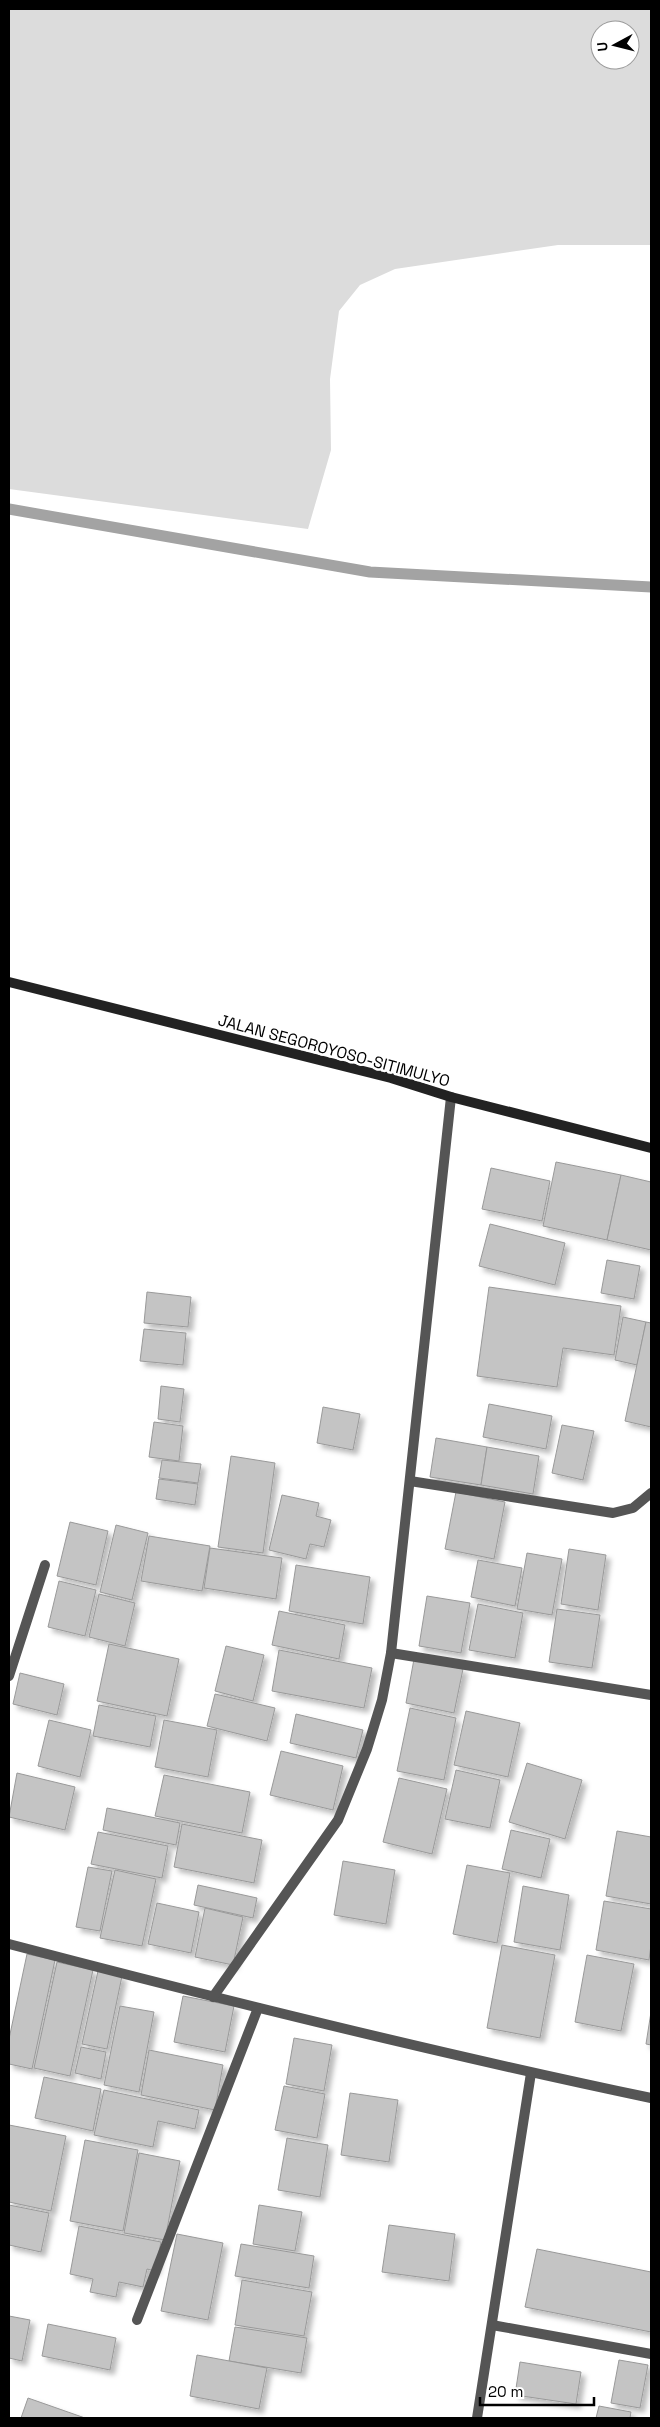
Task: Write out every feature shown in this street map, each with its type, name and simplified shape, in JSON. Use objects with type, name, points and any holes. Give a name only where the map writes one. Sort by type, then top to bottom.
[{"type":"main road","name":"JALAN SEGOROYOSO-SITIMULYO","points":[[9,982],[391,1078],[451,1097],[651,1148]]},
{"type":"street","points":[[213,1997],[338,1820],[367,1749],[382,1700],[391,1653],[451,1097]]},
{"type":"street","points":[[410,1481],[613,1513],[633,1508],[651,1493]]},
{"type":"street","points":[[9,1676],[45,1565]]},
{"type":"street","points":[[391,1653],[651,1695]]},
{"type":"street","points":[[9,1944],[258,2008],[531,2073],[651,2098]]},
{"type":"street","points":[[137,2320],[258,2008]]},
{"type":"street","points":[[477,2418],[531,2073]]},
{"type":"street","points":[[492,2325],[651,2354]]},
{"type":"shaded area","points":[[9,9],[651,9],[651,245],[558,245],[395,269],[360,285],[339,311],[330,379],[331,450],[308,529],[9,489]]},
{"type":"building","points":[[556,1162],[621,1175],[607,1240],[543,1226]]},
{"type":"building","points":[[491,1168],[550,1181],[542,1221],[482,1209]]},
{"type":"building","points":[[621,1175],[651,1182],[651,1250],[607,1240]]},
{"type":"building","points":[[490,1224],[565,1243],[555,1285],[479,1266]]},
{"type":"building","points":[[607,1260],[640,1266],[634,1299],[601,1293]]},
{"type":"building","points":[[489,1287],[621,1306],[614,1355],[563,1348],[557,1387],[477,1376]]},
{"type":"building","points":[[147,1292],[191,1297],[188,1327],[144,1323]]},
{"type":"building","points":[[623,1317],[646,1322],[637,1365],[615,1360]]},
{"type":"building","points":[[646,1322],[651,1323],[651,1427],[625,1421]]},
{"type":"building","points":[[144,1329],[186,1333],[183,1365],[140,1361]]},
{"type":"building","points":[[161,1386],[184,1389],[180,1422],[158,1419]]},
{"type":"building","points":[[489,1404],[552,1416],[546,1449],[483,1437]]},
{"type":"building","points":[[323,1407],[360,1414],[353,1450],[317,1443]]},
{"type":"building","points":[[154,1422],[183,1426],[179,1461],[149,1457]]},
{"type":"building","points":[[562,1425],[594,1431],[583,1480],[552,1473]]},
{"type":"building","points":[[436,1438],[487,1447],[481,1485],[430,1477]]},
{"type":"building","points":[[487,1447],[539,1456],[533,1494],[481,1485]]},
{"type":"building","points":[[231,1456],[275,1463],[263,1553],[218,1547]]},
{"type":"building","points":[[162,1460],[201,1464],[198,1483],[159,1478]]},
{"type":"building","points":[[159,1479],[198,1484],[195,1505],[156,1499]]},
{"type":"building","points":[[456,1492],[505,1502],[494,1559],[445,1549]]},
{"type":"building","points":[[282,1495],[319,1503],[316,1516],[331,1520],[324,1547],[310,1544],[306,1559],[269,1550]]},
{"type":"building","points":[[70,1522],[108,1531],[96,1585],[57,1576]]},
{"type":"building","points":[[116,1525],[148,1533],[132,1600],[100,1592]]},
{"type":"building","points":[[149,1536],[210,1546],[202,1591],[141,1581]]},
{"type":"building","points":[[210,1548],[282,1558],[276,1599],[204,1588]]},
{"type":"building","points":[[569,1549],[606,1555],[598,1610],[561,1604]]},
{"type":"building","points":[[527,1553],[562,1559],[552,1615],[517,1609]]},
{"type":"building","points":[[478,1560],[522,1568],[515,1606],[471,1597]]},
{"type":"building","points":[[296,1565],[370,1577],[363,1624],[289,1611]]},
{"type":"building","points":[[59,1581],[96,1590],[85,1636],[48,1627]]},
{"type":"building","points":[[99,1594],[135,1603],[125,1646],[89,1637]]},
{"type":"building","points":[[427,1596],[470,1603],[461,1653],[419,1646]]},
{"type":"building","points":[[478,1604],[523,1613],[515,1658],[469,1650]]},
{"type":"building","points":[[557,1609],[600,1615],[592,1668],[549,1662]]},
{"type":"building","points":[[279,1611],[345,1625],[339,1659],[272,1645]]},
{"type":"building","points":[[109,1644],[179,1659],[167,1716],[97,1701]]},
{"type":"building","points":[[226,1646],[264,1655],[253,1701],[215,1691]]},
{"type":"building","points":[[279,1650],[372,1668],[364,1708],[272,1691]]},
{"type":"building","points":[[414,1659],[463,1669],[454,1713],[406,1703]]},
{"type":"building","points":[[20,1673],[64,1684],[57,1715],[13,1704]]},
{"type":"building","points":[[215,1694],[275,1708],[267,1741],[207,1726]]},
{"type":"building","points":[[99,1705],[156,1716],[150,1747],[93,1736]]},
{"type":"building","points":[[410,1708],[456,1718],[444,1780],[397,1771]]},
{"type":"building","points":[[466,1711],[520,1723],[508,1777],[454,1765]]},
{"type":"building","points":[[296,1714],[363,1730],[356,1758],[290,1743]]},
{"type":"building","points":[[49,1720],[91,1730],[80,1777],[38,1766]]},
{"type":"building","points":[[164,1720],[217,1730],[208,1777],[155,1767]]},
{"type":"building","points":[[281,1751],[343,1766],[333,1810],[270,1795]]},
{"type":"building","points":[[527,1763],[582,1780],[565,1839],[509,1822]]},
{"type":"building","points":[[456,1770],[500,1780],[490,1828],[445,1819]]},
{"type":"building","points":[[17,1773],[75,1787],[65,1830],[9,1817]]},
{"type":"building","points":[[164,1775],[250,1792],[242,1833],[155,1816]]},
{"type":"building","points":[[399,1778],[447,1789],[432,1854],[383,1842]]},
{"type":"building","points":[[107,1808],[180,1823],[176,1845],[103,1830]]},
{"type":"building","points":[[182,1824],[262,1840],[254,1883],[174,1867]]},
{"type":"building","points":[[511,1830],[550,1839],[541,1878],[502,1869]]},
{"type":"building","points":[[617,1831],[651,1837],[651,1904],[606,1896]]},
{"type":"building","points":[[98,1832],[168,1846],[162,1878],[91,1864]]},
{"type":"building","points":[[343,1861],[395,1870],[386,1924],[334,1915]]},
{"type":"building","points":[[467,1865],[510,1873],[497,1943],[453,1934]]},
{"type":"building","points":[[88,1867],[112,1871],[100,1931],[76,1927]]},
{"type":"building","points":[[115,1870],[156,1879],[142,1946],[100,1938]]},
{"type":"building","points":[[198,1885],[257,1898],[253,1918],[194,1905]]},
{"type":"building","points":[[523,1886],[569,1895],[560,1950],[514,1942]]},
{"type":"building","points":[[604,1901],[651,1909],[649,1960],[596,1950]]},
{"type":"building","points":[[157,1903],[199,1912],[191,1953],[148,1944]]},
{"type":"building","points":[[205,1908],[243,1917],[233,1965],[195,1957]]},
{"type":"building","points":[[502,1945],[555,1955],[540,2038],[487,2028]]},
{"type":"building","points":[[27,1954],[55,1960],[32,2069],[9,2064],[9,2039]]},
{"type":"building","points":[[587,1955],[634,1964],[621,2031],[575,2022]]},
{"type":"building","points":[[57,1962],[93,1970],[70,2076],[34,2068]]},
{"type":"building","points":[[98,1971],[122,1976],[107,2049],[82,2044]]},
{"type":"building","points":[[183,1996],[234,2006],[225,2052],[174,2042]]},
{"type":"building","points":[[120,2006],[154,2012],[139,2092],[104,2085]]},
{"type":"building","points":[[651,2012],[651,2045],[646,2044]]},
{"type":"building","points":[[294,2038],[332,2045],[324,2091],[286,2084]]},
{"type":"building","points":[[81,2047],[106,2052],[101,2079],[75,2073]]},
{"type":"building","points":[[149,2050],[223,2065],[215,2110],[141,2095]]},
{"type":"building","points":[[44,2077],[101,2089],[93,2131],[35,2118]]},
{"type":"building","points":[[284,2086],[325,2094],[317,2138],[275,2130]]},
{"type":"building","points":[[104,2090],[199,2110],[195,2129],[158,2121],[153,2147],[94,2135]]},
{"type":"building","points":[[350,2093],[398,2100],[389,2162],[341,2155]]},
{"type":"building","points":[[9,2125],[66,2136],[51,2211],[9,2202]]},
{"type":"building","points":[[287,2138],[328,2145],[320,2197],[278,2190]]},
{"type":"building","points":[[85,2140],[138,2150],[123,2231],[70,2221]]},
{"type":"building","points":[[139,2153],[180,2161],[165,2240],[124,2233]]},
{"type":"building","points":[[9,2205],[49,2213],[41,2252],[9,2245]]},
{"type":"building","points":[[259,2205],[302,2212],[295,2251],[253,2244]]},
{"type":"building","points":[[389,2225],[455,2234],[449,2281],[382,2272]]},
{"type":"building","points":[[79,2226],[161,2242],[155,2271],[147,2269],[143,2287],[119,2282],[116,2297],[90,2292],[93,2279],[70,2274]]},
{"type":"building","points":[[177,2234],[223,2243],[208,2320],[161,2311]]},
{"type":"building","points":[[241,2244],[314,2256],[309,2288],[235,2276]]},
{"type":"building","points":[[537,2249],[651,2272],[651,2332],[525,2307]]},
{"type":"building","points":[[242,2280],[312,2292],[304,2336],[235,2325]]},
{"type":"building","points":[[9,2316],[30,2320],[22,2361],[9,2358]]},
{"type":"building","points":[[48,2324],[116,2338],[110,2370],[42,2356]]},
{"type":"building","points":[[235,2327],[307,2338],[301,2373],[229,2361]]},
{"type":"building","points":[[197,2355],[267,2368],[259,2409],[190,2396]]},
{"type":"building","points":[[619,2360],[648,2365],[640,2408],[611,2403]]},
{"type":"building","points":[[520,2362],[581,2372],[576,2404],[515,2395]]},
{"type":"building","points":[[28,2398],[85,2418],[21,2418]]},
{"type":"building","points":[[599,2406],[631,2412],[630,2418],[596,2418]]},
{"type":"waterway","points":[[9,509],[370,572],[651,587]]}]
